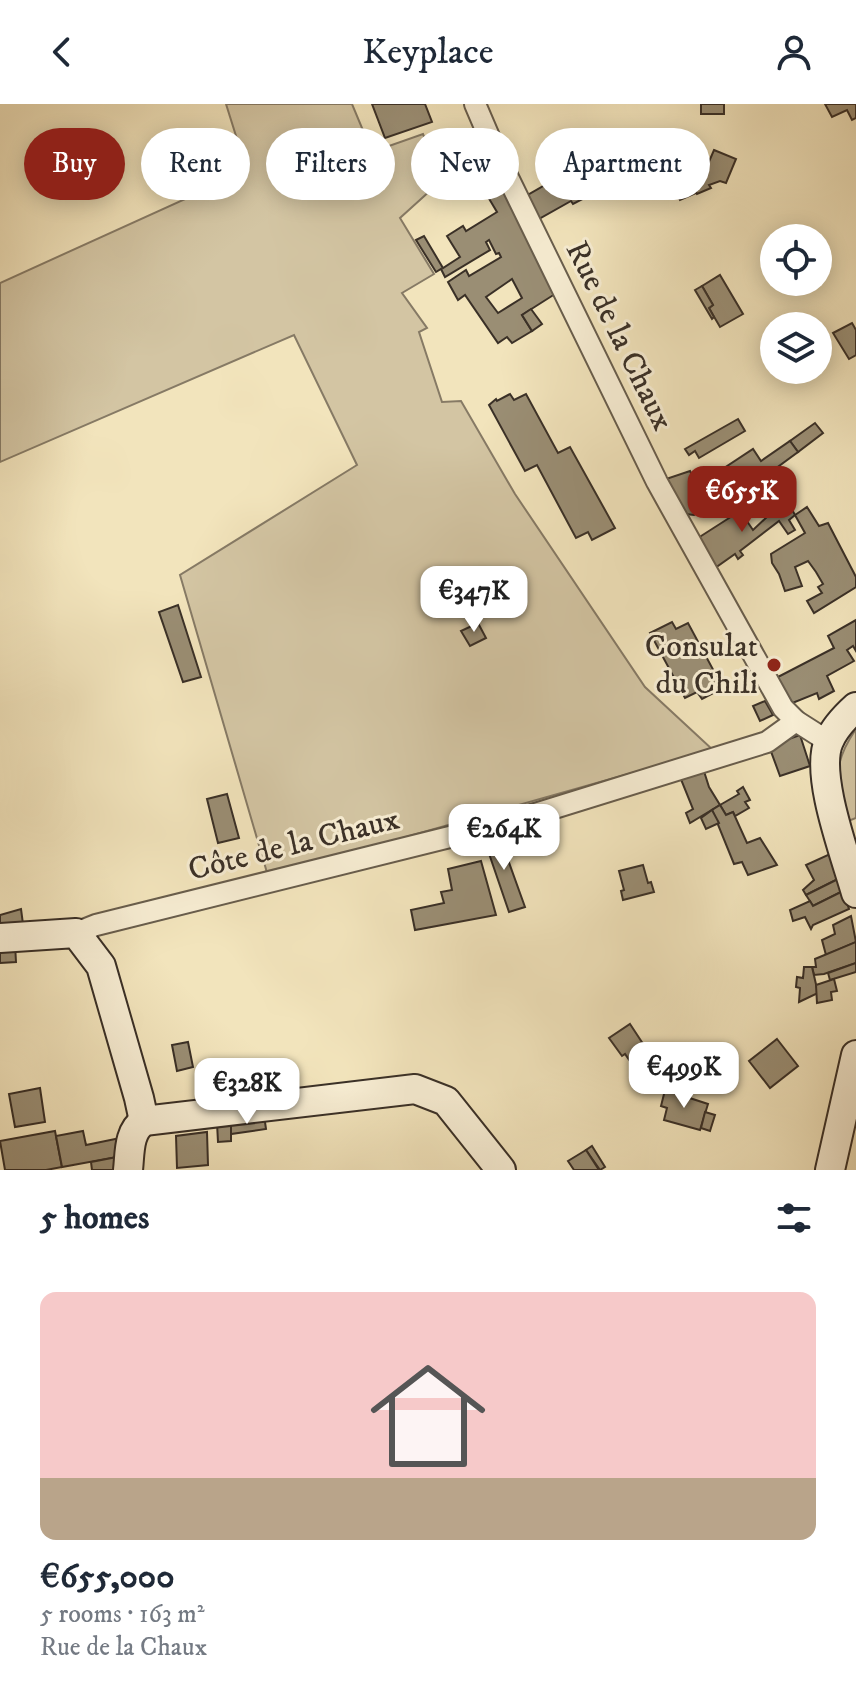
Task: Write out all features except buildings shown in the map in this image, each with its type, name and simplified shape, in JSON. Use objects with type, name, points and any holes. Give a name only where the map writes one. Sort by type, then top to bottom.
[{"type":"street","name":"Rue de la Chaux","points":[[475,104],[657,482],[783,708],[796,721],[829,742]]},
{"type":"street","points":[[856,707],[829,742],[824,763],[827,787],[856,893]]},
{"type":"street","name":"Côte de la Chaux","points":[[76,933],[96,925],[506,823],[767,742],[796,721]]},
{"type":"street","points":[[0,938],[76,933],[101,966],[144,1121]]},
{"type":"street","points":[[830,1170],[856,1055]]},
{"type":"street","points":[[128,1170],[131,1138],[137,1126],[144,1121],[415,1089],[446,1101],[501,1170]]},
{"type":"shaded area","points":[[226,104],[352,104],[362,128],[266,128],[266,200],[395,200],[395,144],[411,138],[411,200],[420,200],[400,218],[434,274],[402,293],[427,328],[419,332],[442,402],[461,401],[515,494],[645,687],[713,750],[268,876],[180,575],[357,465],[294,335],[0,462],[0,283],[183,200],[250,200],[250,128],[234,128]]},
{"type":"shaded area","points":[[856,729],[856,818],[843,823],[839,764]]},
{"type":"place","name":"Consulat du Chili","points":[[774,665]]}]
